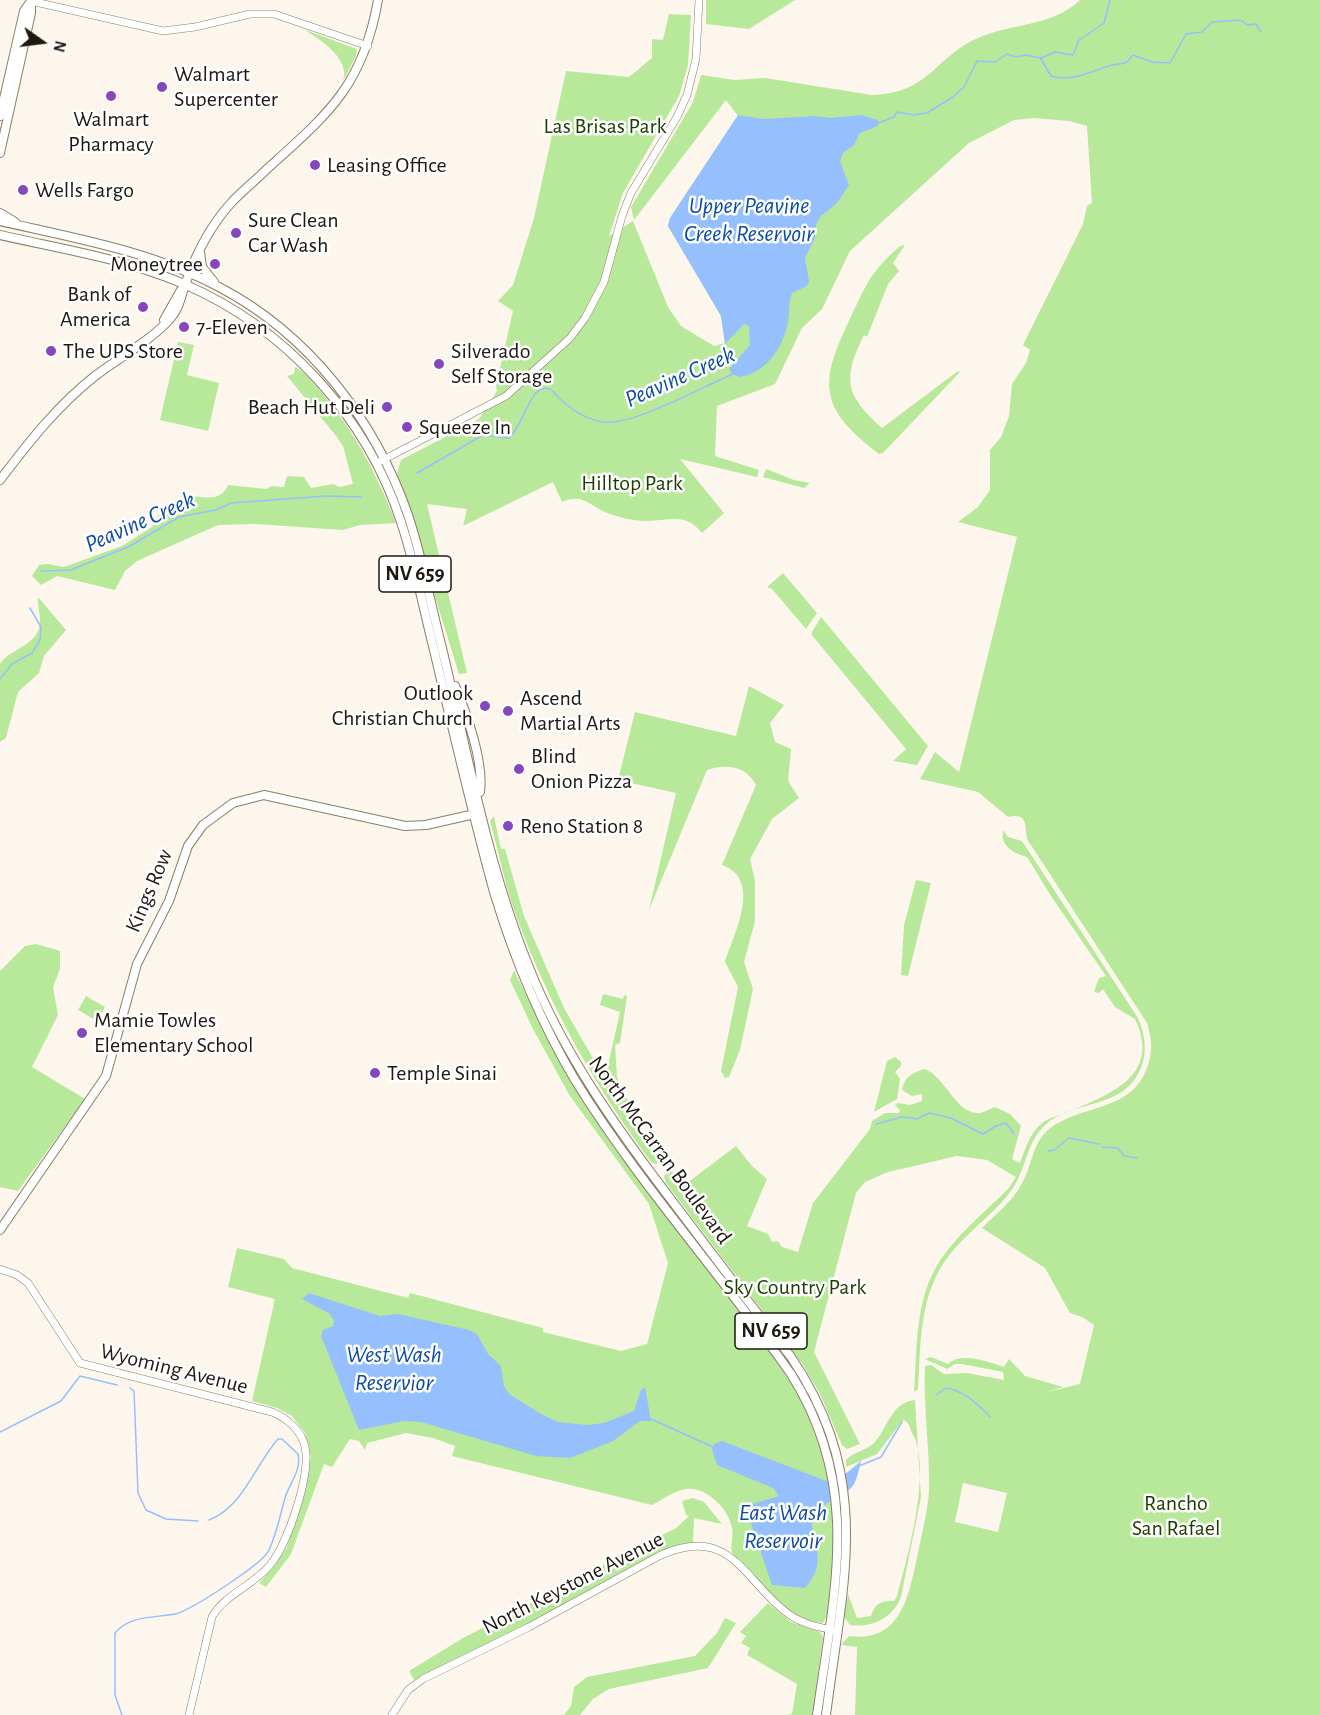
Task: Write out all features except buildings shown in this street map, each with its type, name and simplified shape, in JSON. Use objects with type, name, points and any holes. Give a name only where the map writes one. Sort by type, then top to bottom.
[{"type":"main road","points":[[0,480],[37,432],[71,397],[163,325],[176,310],[202,247],[230,203],[323,119],[356,73],[368,46],[378,0]]},
{"type":"main road","points":[[0,116],[24,11],[31,1]]},
{"type":"main road","points":[[0,153],[32,13],[31,1]]},
{"type":"main road","points":[[0,213],[26,227]]},
{"type":"main road","name":"NV 659","points":[[0,221],[143,256],[219,286],[263,315],[311,356],[350,403],[385,459]]},
{"type":"main road","name":"North McCarran Boulevard","points":[[0,235],[125,265],[185,284],[238,313],[300,360],[344,411],[376,464],[393,499],[408,546],[478,813],[510,916],[544,1011],[570,1070],[611,1134],[791,1374],[810,1407],[825,1444],[841,1470],[848,1536],[817,1715]]},
{"type":"main road","points":[[202,247],[199,255],[202,267],[219,286]]},
{"type":"main road","name":"North McCarran Boulevard","points":[[385,459],[416,541],[445,661],[467,716],[482,777],[478,813]]},
{"type":"main road","name":"Kings Row","points":[[0,1230],[106,1076],[137,964],[169,901],[188,846],[207,821],[240,800],[264,795],[405,826],[426,825],[478,813]]},
{"type":"main road","name":"North McCarran Boulevard","points":[[544,1011],[612,1120],[799,1369],[821,1411],[833,1456],[839,1540],[826,1715]]},
{"type":"street","points":[[376,464],[506,396],[570,338],[585,318],[604,282],[622,216],[631,193],[677,117],[687,95],[696,59],[699,0]]},
{"type":"street","points":[[31,1],[163,31],[195,27],[250,14],[274,14],[368,46]]},
{"type":"street","name":"Wyoming Avenue","points":[[0,1269],[17,1275],[28,1283],[80,1362],[272,1412],[290,1423],[302,1440],[306,1464],[285,1540],[266,1570],[221,1604],[212,1617],[189,1715]]},
{"type":"street","name":"North Keystone Avenue","points":[[392,1715],[408,1690],[423,1678],[529,1627],[660,1556],[679,1549],[704,1548],[730,1556],[788,1614],[807,1624],[833,1630]]},
{"type":"green space","points":[[706,0],[795,0],[749,29],[706,24]]},
{"type":"green space","points":[[1080,0],[1320,0],[1320,1715],[855,1715],[857,1647],[841,1645],[849,1636],[867,1636],[881,1632],[892,1623],[900,1612],[911,1584],[929,1490],[925,1366],[931,1365],[944,1374],[967,1373],[1004,1380],[1003,1372],[962,1364],[955,1364],[947,1369],[925,1359],[931,1357],[948,1364],[960,1358],[967,1358],[983,1360],[1004,1367],[1009,1359],[1025,1376],[1063,1387],[1043,1393],[1080,1384],[1094,1325],[1070,1313],[1045,1268],[982,1228],[1018,1190],[1037,1145],[1045,1133],[1071,1117],[1101,1107],[1128,1094],[1139,1083],[1147,1068],[1151,1051],[1147,1023],[1027,839],[1022,818],[1008,817],[978,792],[920,779],[935,752],[959,772],[1017,537],[958,522],[978,507],[990,490],[990,450],[1001,437],[1009,416],[1012,384],[1026,363],[1030,350],[1023,345],[1083,224],[1087,206],[1092,203],[1087,126],[1069,121],[1034,118],[1014,120],[969,143],[850,251],[822,309],[802,328],[775,384],[717,406],[715,456],[759,470],[757,477],[680,459],[724,513],[702,533],[696,526],[683,520],[636,520],[609,514],[580,499],[562,502],[553,482],[463,526],[467,509],[427,504],[467,673],[459,674],[397,474],[401,460],[479,419],[497,391],[496,386],[513,311],[498,301],[513,285],[534,218],[566,71],[629,77],[652,58],[652,39],[663,40],[669,14],[691,15],[688,65],[679,96],[623,193],[609,236],[633,221],[668,307],[681,326],[714,346],[725,343],[721,316],[668,226],[670,218],[738,116],[726,100],[634,220],[631,207],[693,102],[701,75],[735,80],[765,78],[872,95],[892,93],[920,81],[963,46],[978,38],[1044,20],[1069,9]],"holes":[[[963,1483],[1007,1493],[998,1532],[955,1522]]]},
{"type":"green space","points":[[303,29],[357,49],[356,56],[343,81],[343,65],[332,50]]},
{"type":"green space","points":[[905,245],[893,263],[899,271],[888,284],[867,337],[864,335],[852,363],[850,375],[854,396],[860,406],[882,428],[958,371],[960,372],[883,453],[879,454],[845,423],[835,409],[830,395],[829,379],[839,343],[865,288],[882,264],[900,246]]},
{"type":"green space","points":[[178,342],[194,345],[187,375],[219,383],[208,431],[160,420]]},
{"type":"green space","points":[[295,367],[315,385],[341,417],[372,469],[396,523],[360,525],[343,530],[256,524],[218,525],[137,561],[125,571],[115,590],[57,576],[41,585],[32,576],[39,565],[64,567],[122,546],[152,527],[159,514],[173,512],[193,496],[209,498],[218,496],[228,485],[266,489],[272,486],[284,487],[287,476],[304,477],[311,488],[333,484],[340,487],[353,484],[343,446],[287,376],[294,374]]},
{"type":"green space","points":[[766,469],[794,480],[810,483],[804,488],[763,477]]},
{"type":"green space","points":[[783,573],[817,613],[806,629],[772,589],[767,587]]},
{"type":"green space","points":[[38,597],[66,630],[44,656],[39,673],[18,692],[6,738],[0,742],[0,664],[30,641],[39,629]]},
{"type":"green space","points":[[821,617],[928,746],[917,765],[893,761],[906,749],[811,634]]},
{"type":"green space","points":[[749,686],[784,705],[770,723],[775,742],[791,749],[788,781],[799,798],[772,819],[750,859],[755,881],[755,921],[744,962],[753,989],[740,1050],[729,1077],[725,1078],[721,1071],[738,987],[725,962],[739,923],[743,895],[741,882],[734,872],[722,865],[756,785],[752,778],[741,770],[721,767],[707,770],[649,910],[676,793],[618,780],[635,712],[736,736]]},
{"type":"green space","points":[[494,816],[501,849],[505,849],[524,916],[564,1008],[605,1079],[620,1012],[600,1005],[603,994],[623,999],[624,995],[627,996],[620,1043],[615,1045],[617,1077],[634,1114],[633,1121],[663,1160],[656,1164],[651,1162],[593,1075],[544,983],[509,894],[490,821]]},
{"type":"green space","points":[[1003,830],[1008,837],[1022,841],[1138,1018],[1145,1049],[1139,1072],[1127,1088],[1106,1100],[1073,1110],[1115,1090],[1137,1069],[1142,1055],[1142,1039],[1135,1019],[1115,1007],[1103,989],[1099,993],[1094,992],[1099,978],[1106,976],[1027,857],[1012,851],[1006,845]]},
{"type":"green space","points":[[916,880],[931,883],[908,976],[901,975],[904,925]]},
{"type":"green space","points":[[36,944],[60,951],[60,969],[53,987],[58,1015],[32,1067],[85,1099],[18,1191],[0,1187],[0,971],[25,946]]},
{"type":"green space","points":[[514,970],[551,1047],[573,1084],[785,1373],[811,1423],[821,1449],[827,1476],[834,1531],[828,1606],[823,1623],[809,1621],[785,1607],[733,1555],[732,1528],[726,1513],[715,1500],[701,1491],[682,1490],[652,1505],[452,1456],[455,1446],[433,1438],[406,1433],[367,1443],[365,1450],[359,1441],[350,1439],[332,1467],[324,1464],[291,1554],[266,1587],[259,1583],[287,1547],[311,1457],[305,1433],[292,1416],[277,1408],[252,1401],[275,1299],[228,1287],[237,1248],[284,1259],[292,1268],[408,1298],[410,1293],[543,1328],[543,1332],[621,1351],[647,1344],[668,1263],[649,1204],[570,1096],[534,1031],[510,980]]},
{"type":"green space","points":[[86,996],[105,1007],[97,1021],[78,1010]]},
{"type":"green space","points":[[895,1057],[901,1062],[901,1066],[895,1072],[900,1079],[897,1099],[874,1112],[887,1061]]},
{"type":"green space","name":"Sky Country Park","points":[[925,1069],[932,1073],[969,1111],[981,1113],[995,1107],[1010,1114],[1021,1126],[1012,1159],[1020,1163],[1028,1142],[1038,1127],[1063,1114],[1042,1128],[1032,1144],[1013,1188],[944,1262],[935,1279],[924,1314],[918,1389],[914,1392],[920,1315],[923,1299],[934,1271],[949,1248],[1008,1189],[1016,1177],[987,1160],[957,1156],[888,1172],[865,1182],[856,1193],[814,1352],[860,1444],[847,1449],[842,1445],[820,1394],[803,1365],[666,1183],[664,1176],[670,1169],[683,1186],[736,1146],[752,1166],[767,1179],[747,1226],[768,1234],[772,1242],[778,1241],[782,1247],[798,1252],[813,1203],[870,1129],[872,1121],[885,1113],[899,1113],[900,1110],[895,1105],[898,1103],[910,1105],[922,1101],[922,1094],[912,1096],[902,1090],[907,1078],[913,1074]]},
{"type":"green space","points":[[915,1400],[918,1447],[909,1425],[903,1420],[877,1454],[846,1467],[846,1460],[849,1457],[874,1443],[900,1405]]},
{"type":"green space","points":[[920,1475],[921,1497],[901,1597],[893,1611],[881,1620],[866,1625],[850,1625],[844,1617],[848,1594],[857,1618],[871,1616],[874,1608],[882,1602],[894,1601],[897,1596],[912,1537]]},
{"type":"green space","points":[[693,1498],[704,1502],[722,1524],[694,1518],[693,1543],[660,1551],[530,1623],[414,1680],[409,1671],[463,1638],[676,1528],[689,1516],[686,1515],[682,1501]]},
{"type":"green space","points":[[768,1603],[791,1622],[820,1632],[823,1637],[812,1715],[787,1715],[792,1714],[797,1684],[747,1655],[750,1648],[741,1643],[746,1636],[740,1632]]},
{"type":"green space","points":[[725,1618],[736,1623],[708,1668],[609,1689],[593,1699],[580,1715],[564,1715],[571,1706],[574,1687],[587,1677],[695,1656],[717,1633]]},
{"type":"water","name":"Upper Peavine Creek Reservoir","points":[[738,115],[763,119],[861,115],[878,120],[878,126],[860,133],[854,145],[843,153],[840,161],[849,185],[837,203],[821,216],[816,224],[815,238],[805,258],[809,281],[807,286],[792,293],[787,327],[781,344],[771,359],[757,371],[740,377],[732,374],[729,369],[750,345],[749,326],[744,324],[725,344],[721,316],[668,226],[670,218]]},
{"type":"water","name":"West Wash Reservior","points":[[309,1293],[380,1316],[398,1314],[469,1330],[477,1334],[488,1354],[501,1366],[504,1386],[509,1394],[558,1422],[587,1425],[604,1423],[634,1411],[641,1390],[645,1387],[651,1421],[640,1421],[613,1441],[570,1458],[536,1456],[421,1422],[404,1421],[359,1430],[321,1336],[323,1330],[333,1326],[334,1321],[330,1314],[302,1299]]},
{"type":"water","name":"East Wash Reservoir","points":[[722,1441],[829,1482],[838,1480],[861,1461],[851,1488],[826,1504],[814,1517],[812,1525],[818,1557],[817,1567],[805,1588],[772,1585],[745,1506],[779,1496],[773,1488],[717,1465],[712,1450],[714,1444]]},
{"type":"waterway","name":"Peavine Creek","points":[[878,123],[894,117],[897,112],[913,115],[927,113],[953,97],[964,87],[977,61],[995,62],[1007,54],[1016,57],[1025,55],[1041,58],[1055,52],[1073,55],[1079,40],[1104,23],[1110,0]]},
{"type":"waterway","points":[[1041,59],[1051,76],[1066,78],[1125,63],[1133,55],[1152,62],[1170,63],[1186,34],[1202,32],[1212,22],[1240,20],[1247,25],[1256,24],[1261,32]]},
{"type":"waterway","name":"Peavine Creek","points":[[417,473],[483,435],[509,438],[533,397],[542,389],[550,389],[569,407],[585,417],[597,421],[617,422],[650,412],[733,374]]},
{"type":"waterway","name":"Peavine Creek","points":[[41,571],[71,570],[130,546],[179,517],[216,510],[231,503],[326,496],[362,497]]},
{"type":"waterway","name":"Peavine Creek","points":[[0,679],[12,664],[32,653],[40,640],[41,627],[30,608]]},
{"type":"waterway","points":[[876,1124],[902,1117],[917,1119],[929,1113],[951,1118],[983,1134],[1006,1123],[1014,1134]]},
{"type":"waterway","points":[[1048,1151],[1054,1150],[1069,1138],[1099,1144]]},
{"type":"waterway","points":[[1102,1147],[1118,1148],[1124,1156],[1137,1158]]},
{"type":"waterway","points":[[0,1432],[61,1401],[80,1376],[117,1385]]},
{"type":"waterway","points":[[130,1388],[134,1391],[138,1493],[146,1510],[166,1519],[198,1521]]},
{"type":"waterway","points":[[936,1395],[946,1388],[952,1389],[976,1403],[990,1417]]},
{"type":"waterway","points":[[651,1419],[713,1447]]},
{"type":"waterway","points":[[859,1466],[881,1457],[902,1422]]},
{"type":"waterway","points":[[122,1715],[115,1695],[115,1633],[135,1620],[175,1614],[195,1605],[226,1586],[264,1556],[272,1544],[285,1498],[297,1471],[298,1454],[282,1439],[278,1439],[240,1496],[221,1514],[209,1520]]},
{"type":"place","name":"Walmart Supercenter","points":[[162,87]]},
{"type":"place","name":"Walmart Pharmacy","points":[[111,96]]},
{"type":"place","name":"Leasing Office","points":[[315,165]]},
{"type":"place","name":"Wells Fargo","points":[[23,190]]},
{"type":"place","name":"Sure Clean Car Wash","points":[[236,233]]},
{"type":"place","name":"Moneytree","points":[[215,264]]},
{"type":"place","name":"Bank of America","points":[[143,307]]},
{"type":"place","name":"7-Eleven","points":[[184,327]]},
{"type":"place","name":"The UPS Store","points":[[51,351]]},
{"type":"place","name":"Silverado Self Storage","points":[[439,364]]},
{"type":"place","name":"Beach Hut Deli","points":[[387,407]]},
{"type":"place","name":"Squeeze In","points":[[407,427]]},
{"type":"place","name":"Outlook Christian Church","points":[[485,706]]},
{"type":"place","name":"Ascend Martial Arts","points":[[508,711]]},
{"type":"place","name":"Blind Onion Pizza","points":[[519,769]]},
{"type":"place","name":"Reno Station 8","points":[[508,826]]},
{"type":"place","name":"Mamie Towles Elementary School","points":[[82,1033]]},
{"type":"place","name":"Temple Sinai","points":[[375,1073]]},
{"type":"park label","name":"Las Brisas Park","points":[[605,126]]},
{"type":"park label","name":"Hilltop Park","points":[[632,483]]},
{"type":"park label","name":"Rancho San Rafael","points":[[1176,1516]]}]
